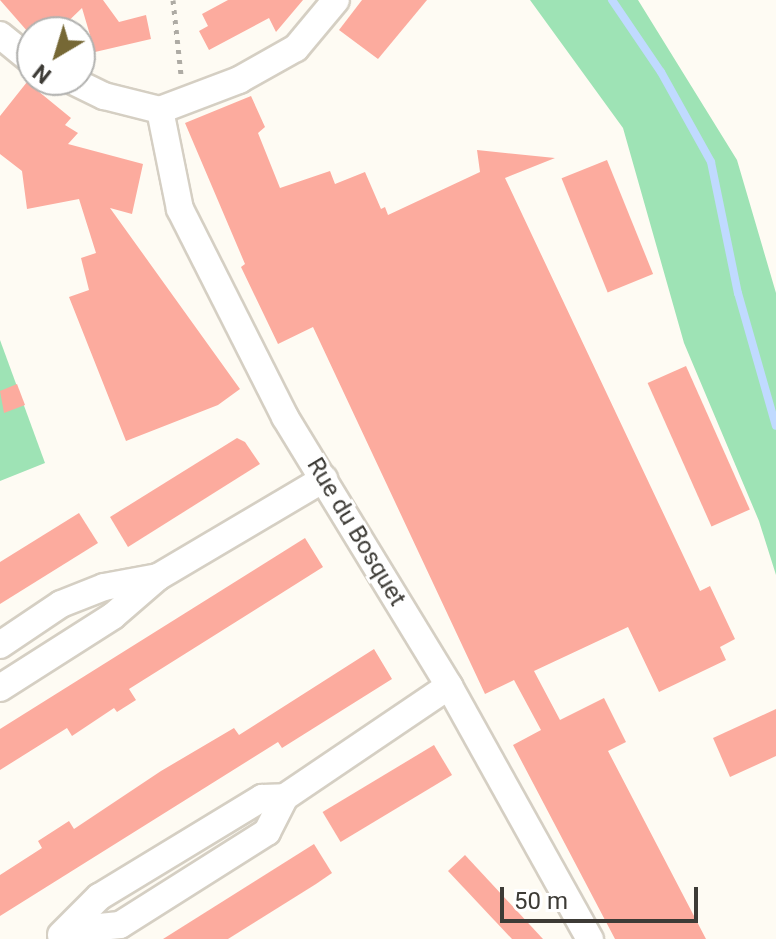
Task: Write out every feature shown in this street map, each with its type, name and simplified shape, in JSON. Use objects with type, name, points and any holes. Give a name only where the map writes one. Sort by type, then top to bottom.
[{"type":"street","points":[[96,92],[172,106],[239,80],[296,48],[336,0]]},
{"type":"street","points":[[0,35],[16,48]]},
{"type":"street","name":"Rue du Bosquet","points":[[172,106],[180,209],[285,417],[449,686],[590,939]]},
{"type":"street","points":[[0,688],[113,616],[158,577],[324,479]]},
{"type":"street","points":[[0,645],[61,604],[104,587],[158,577]]},
{"type":"street","points":[[62,935],[120,925],[267,832],[285,797],[449,686]]},
{"type":"street","points":[[62,935],[99,897],[262,798],[285,797]]},
{"type":"path","points":[[172,106],[173,0]]},
{"type":"green space","points":[[530,0],[638,0],[737,160],[776,293],[776,575],[759,521],[684,343],[623,128]]},
{"type":"green space","points":[[0,340],[45,463],[0,481]]},
{"type":"building","points":[[0,0],[103,0],[119,22],[146,15],[151,39],[96,52],[96,16],[84,16],[82,8],[74,16],[16,18]]},
{"type":"building","points":[[228,0],[303,0],[276,32],[269,18],[209,50],[199,31],[208,26],[202,14]]},
{"type":"building","points":[[362,0],[427,0],[378,59],[339,30]]},
{"type":"building","points":[[16,96],[44,96],[71,118],[65,125],[78,133],[68,144],[143,164],[132,214],[110,208],[240,389],[218,405],[126,441],[69,297],[89,290],[81,258],[96,253],[79,199],[27,209],[22,171],[0,154],[0,116]]},
{"type":"building","points":[[251,96],[265,127],[258,133],[280,188],[330,171],[335,184],[365,172],[381,209],[385,207],[388,215],[480,172],[477,150],[555,158],[505,178],[700,591],[710,586],[735,639],[720,647],[726,660],[659,692],[628,627],[534,671],[560,720],[604,698],[626,742],[608,751],[706,939],[615,939],[513,745],[541,730],[514,680],[485,694],[313,327],[278,344],[241,267],[245,264],[185,123]]},
{"type":"building","points":[[607,160],[653,274],[608,292],[562,178]]},
{"type":"building","points":[[686,366],[750,509],[711,527],[648,383]]},
{"type":"building","points":[[17,384],[25,405],[4,413],[0,391]]},
{"type":"building","points":[[237,438],[245,442],[260,464],[128,547],[110,517]]},
{"type":"building","points":[[79,513],[98,543],[0,604],[0,562]]},
{"type":"building","points":[[305,538],[323,567],[129,689],[136,700],[117,712],[114,708],[72,736],[67,728],[0,770],[0,729]]},
{"type":"building","points":[[374,649],[392,679],[282,748],[278,742],[0,916],[0,875],[42,848],[38,841],[69,821],[74,829],[161,771],[234,728],[239,735]]},
{"type":"building","points":[[776,709],[776,756],[730,777],[713,738]]},
{"type":"building","points":[[434,745],[452,775],[341,842],[323,812]]},
{"type":"building","points":[[314,844],[332,873],[316,884],[228,939],[163,939]]},
{"type":"building","points":[[465,855],[543,939],[512,939],[448,871]]},
{"type":"waterway","points":[[612,0],[661,72],[711,162],[738,293],[776,426]]}]
